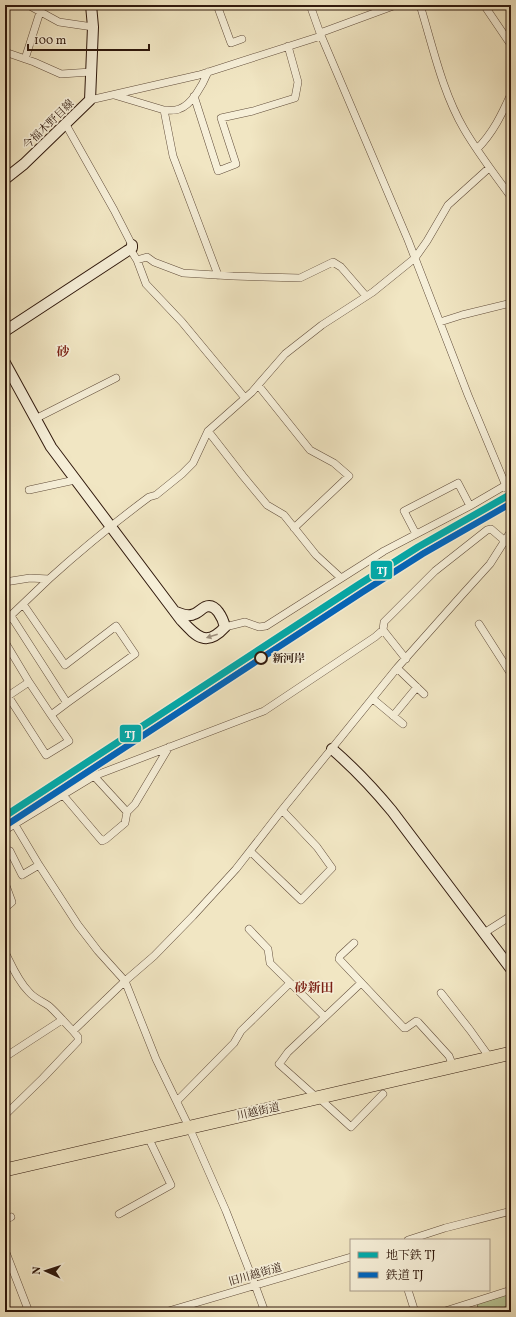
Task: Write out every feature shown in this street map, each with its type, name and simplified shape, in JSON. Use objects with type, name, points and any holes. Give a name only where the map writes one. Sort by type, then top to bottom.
[{"type":"highway","name":"川越街道","points":[[5,1170],[189,1126],[511,1053]]},
{"type":"street","points":[[28,5],[59,22],[93,27]]},
{"type":"street","name":"今福木野目線","points":[[5,179],[24,164],[90,100],[93,27],[91,5]]},
{"type":"street","points":[[217,5],[231,42],[242,39]]},
{"type":"street","points":[[310,5],[320,34],[415,258],[508,486],[511,498]]},
{"type":"street","points":[[90,100],[208,72],[288,46],[396,5]]},
{"type":"street","points":[[420,5],[444,86],[464,129],[489,168],[511,198]]},
{"type":"street","points":[[484,5],[511,45]]},
{"type":"street","points":[[25,59],[40,12]]},
{"type":"street","points":[[194,96],[218,171],[236,164],[221,118],[253,111],[295,98],[298,82],[288,46]]},
{"type":"street","points":[[5,52],[61,74],[91,72]]},
{"type":"street","points":[[113,94],[164,110],[179,110],[189,104],[204,82],[208,72]]},
{"type":"street","points":[[477,149],[484,142],[498,122],[511,94]]},
{"type":"street","points":[[164,110],[173,156],[218,275]]},
{"type":"street","points":[[66,123],[114,210],[137,260],[146,284],[182,322],[245,398]]},
{"type":"street","points":[[5,621],[75,555],[149,497],[156,495],[182,474],[193,463],[208,431],[258,385],[285,354],[322,325],[378,288],[415,258],[427,241],[448,205],[489,168]]},
{"type":"street","points":[[5,331],[131,247]]},
{"type":"street","points":[[137,260],[146,257],[154,262],[183,272],[218,275],[300,278],[332,262],[340,267],[366,296]]},
{"type":"street","points":[[440,322],[511,303]]},
{"type":"street","points":[[5,363],[51,447],[110,527],[187,626],[194,633],[203,638],[208,639],[218,634],[225,627],[245,622],[263,627],[384,551],[508,486]]},
{"type":"street","points":[[35,419],[116,378]]},
{"type":"street","points":[[258,385],[310,450],[334,464],[349,476],[294,528]]},
{"type":"street","points":[[208,431],[267,504],[284,515],[316,555],[341,578]]},
{"type":"street","points":[[29,490],[75,480]]},
{"type":"street","points":[[416,534],[404,511],[458,483],[470,506]]},
{"type":"street","points":[[5,830],[14,823],[94,776],[264,711],[374,638],[383,630],[384,622],[435,571],[487,530],[491,529],[505,541]]},
{"type":"street","points":[[73,1031],[125,981],[154,956],[194,916],[236,869],[397,668],[490,564],[511,531]]},
{"type":"street","points":[[5,582],[30,578],[49,579]]},
{"type":"street","points":[[23,604],[65,665],[116,626],[135,654],[52,715]]},
{"type":"street","points":[[176,612],[194,615],[205,607],[209,606],[218,611],[225,627]]},
{"type":"street","points":[[11,616],[67,703]]},
{"type":"street","points":[[479,624],[511,674]]},
{"type":"street","points":[[383,630],[406,659]]},
{"type":"street","points":[[5,642],[29,682],[69,741],[46,755],[8,696],[29,682]]},
{"type":"street","points":[[397,668],[424,694]]},
{"type":"street","points":[[393,716],[417,687]]},
{"type":"street","points":[[373,699],[403,724]]},
{"type":"street","points":[[63,795],[102,841],[125,823],[127,812],[135,804],[169,748]]},
{"type":"street","points":[[332,749],[371,786],[392,811],[511,969]]},
{"type":"street","points":[[94,776],[127,812]]},
{"type":"street","points":[[5,808],[39,865],[78,925],[98,951],[125,981],[156,1059],[189,1126],[226,1211],[256,1285],[265,1312]]},
{"type":"street","points":[[250,851],[301,900],[332,868],[317,847],[282,810]]},
{"type":"street","points":[[5,854],[10,850],[22,875],[39,865]]},
{"type":"street","points":[[5,883],[12,902],[5,908]]},
{"type":"street","points":[[484,933],[511,916]]},
{"type":"street","points":[[249,929],[268,949],[270,964],[325,1017]]},
{"type":"street","points":[[354,942],[340,956],[339,959],[404,1028],[416,1021],[418,1022],[449,1056],[453,1066]]},
{"type":"street","points":[[5,952],[28,991],[36,999],[55,1011],[78,1037],[78,1041],[5,1115]]},
{"type":"street","points":[[361,982],[288,1052],[279,1064],[351,1127],[383,1094]]},
{"type":"street","points":[[177,1101],[234,1043],[241,1031],[290,983]]},
{"type":"street","points":[[441,993],[490,1058]]},
{"type":"street","points":[[5,1057],[62,1020]]},
{"type":"street","points":[[119,1214],[171,1185],[148,1137]]},
{"type":"street","points":[[411,1239],[445,1228],[511,1211]]},
{"type":"street","points":[[5,1250],[29,1312]]},
{"type":"street","name":"旧川越街道","points":[[165,1312],[350,1257]]},
{"type":"street","points":[[442,1312],[511,1290]]},
{"type":"street","points":[[408,1291],[415,1312]]},
{"type":"green space","points":[[511,1293],[511,1305],[490,1312],[479,1312],[477,1304]]},
{"type":"metro line","name":"TJ","points":[[5,816],[358,585],[418,547],[511,494]]},
{"type":"rail line","name":"TJ","points":[[9,823],[362,592],[422,554],[511,503]]},
{"type":"place","name":"新河岸","points":[[261,658]]},
{"type":"district","name":"砂","points":[[63,351]]},
{"type":"district","name":"砂新田","points":[[314,987]]}]
